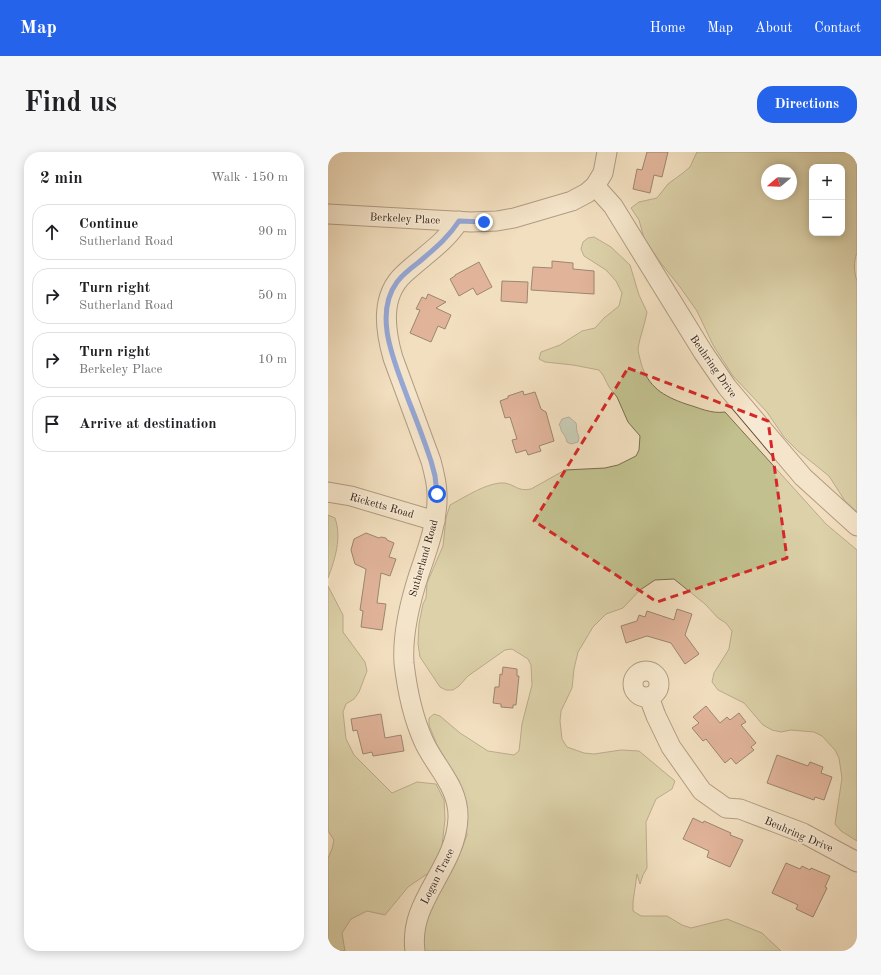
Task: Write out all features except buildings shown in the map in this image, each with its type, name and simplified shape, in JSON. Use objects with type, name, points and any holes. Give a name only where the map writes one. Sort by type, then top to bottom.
[{"type":"street","points":[[595,186],[603,173],[606,152]]},
{"type":"street","name":"Berkeley Place","points":[[328,214],[484,222],[514,218],[572,201],[587,193],[595,186]]},
{"type":"street","name":"Beuhring Drive","points":[[595,186],[613,206],[703,352],[727,387],[803,477],[857,526]]},
{"type":"street","name":"Sutherland Road","points":[[434,759],[424,742],[416,718],[407,679],[404,646],[408,613],[431,539],[435,521],[437,494],[435,476],[390,345],[386,318],[387,305],[396,283],[404,274],[447,238],[459,221]]},
{"type":"street","name":"Ricketts Road","points":[[328,492],[351,496],[435,521]]},
{"type":"street","name":"Beuhring Drive","points":[[649,697],[665,736],[678,759],[702,791],[726,808],[740,809],[803,834],[857,862]]},
{"type":"street","name":"Logan Trace","points":[[415,951],[415,926],[418,914],[450,852],[455,840],[457,827],[458,807],[455,796],[446,776],[434,759]]},
{"type":"highlighted area","points":[[628,368],[768,421],[787,558],[657,602],[534,521]]},
{"type":"shaded area","points":[[697,152],[857,152],[857,253],[854,267],[857,281],[857,512],[845,501],[829,476],[798,451],[784,437],[767,412],[733,376],[713,345],[697,311],[644,238],[639,220],[631,208],[639,202],[657,198],[668,184],[690,167]]},
{"type":"shaded area","points":[[594,237],[611,247],[630,265],[639,295],[647,312],[638,350],[644,371],[652,384],[670,398],[701,409],[725,412],[826,524],[857,550],[857,841],[841,831],[835,824],[842,778],[839,758],[835,750],[822,736],[814,732],[791,730],[781,732],[772,730],[763,725],[744,703],[718,690],[712,682],[714,673],[729,649],[732,631],[726,623],[718,618],[705,604],[674,579],[655,580],[640,590],[623,608],[606,614],[593,627],[578,652],[572,688],[561,711],[560,721],[562,739],[567,747],[584,753],[594,754],[621,750],[639,751],[675,781],[672,789],[656,799],[646,822],[647,868],[640,884],[637,874],[633,911],[641,916],[667,916],[682,925],[691,928],[727,919],[762,933],[781,951],[421,951],[426,917],[462,848],[467,835],[459,781],[437,745],[429,725],[429,718],[434,714],[440,716],[460,733],[488,751],[514,755],[519,751],[522,724],[532,685],[531,665],[528,659],[512,649],[505,650],[468,676],[453,690],[446,690],[440,687],[420,657],[418,644],[419,624],[423,604],[426,598],[427,583],[443,546],[446,518],[450,505],[477,491],[498,483],[508,484],[519,489],[526,490],[531,489],[565,470],[605,468],[618,465],[636,456],[639,450],[640,436],[628,422],[617,397],[599,370],[545,362],[539,359],[541,352],[560,345],[582,331],[595,328],[604,318],[619,306],[622,293],[616,281],[606,270],[584,256],[581,249],[583,242],[588,238]]},
{"type":"shaded area","points":[[328,515],[335,518],[338,541],[328,578]]},
{"type":"shaded area","points":[[328,586],[343,615],[343,632],[365,662],[367,671],[359,692],[354,699],[346,704],[343,712],[346,739],[354,755],[392,793],[417,782],[436,784],[444,800],[445,819],[442,846],[430,872],[408,887],[385,915],[367,911],[351,919],[342,933],[345,951],[328,951],[328,858],[334,840],[328,831]]},
{"type":"water","points":[[569,417],[576,423],[579,437],[578,442],[571,444],[567,442],[559,425],[562,419]]},
{"type":"route","points":[[437,494],[435,476],[431,461],[393,358],[387,331],[387,305],[396,283],[404,274],[447,238],[459,221],[484,222]]}]
